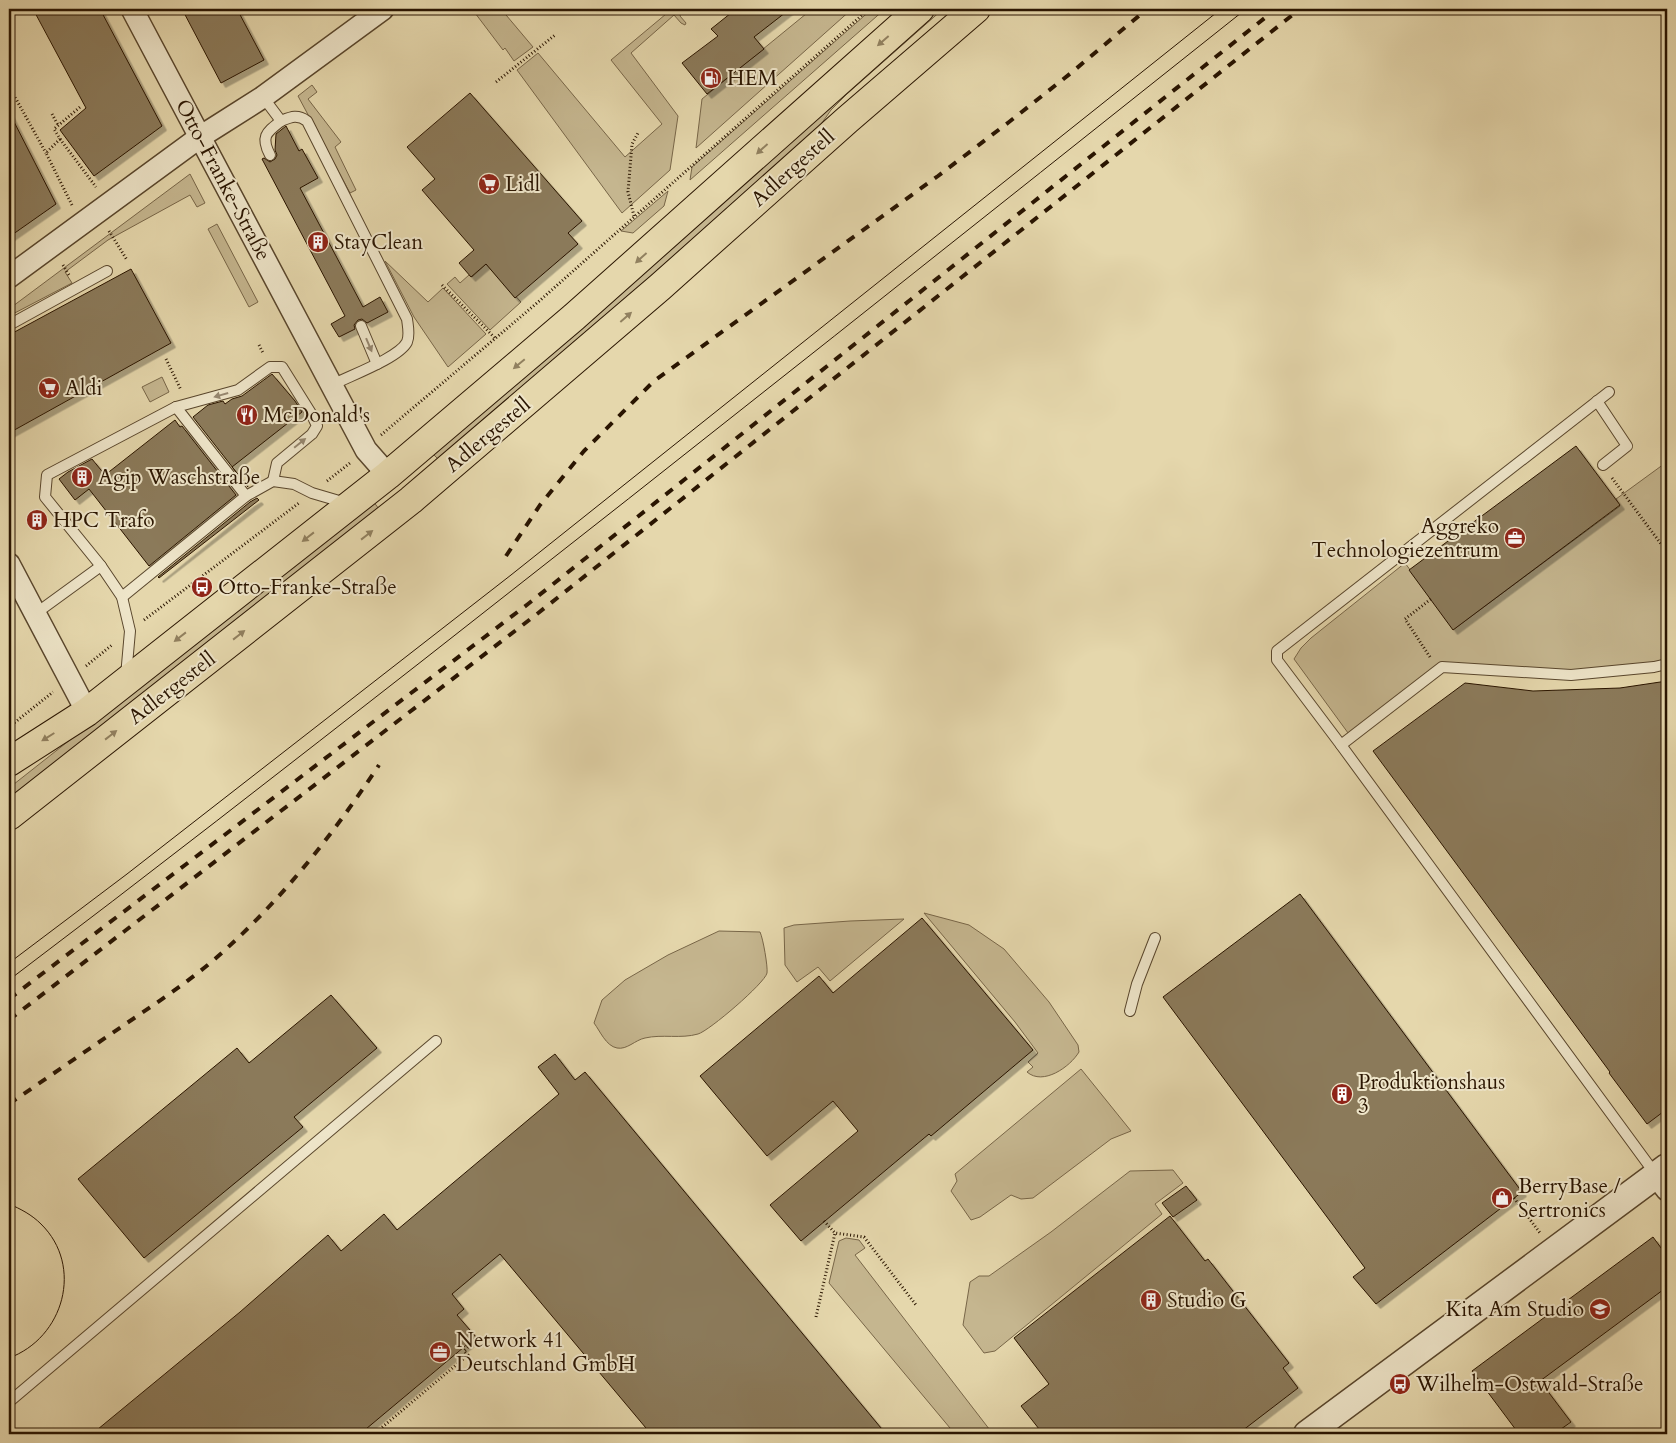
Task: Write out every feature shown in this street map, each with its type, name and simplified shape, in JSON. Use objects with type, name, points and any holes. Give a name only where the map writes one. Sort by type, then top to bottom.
[{"type":"main road","name":"Adlergestell","points":[[9,762],[87,712],[388,475],[574,317],[920,9]]},
{"type":"main road","name":"Adlergestell","points":[[949,32],[964,9]]},
{"type":"main road","name":"Adlergestell","points":[[9,816],[411,500],[660,287],[847,120],[976,9]]},
{"type":"main road","name":"Otto-Franke-Straße","points":[[388,475],[411,500]]},
{"type":"street","name":"Otto-Franke-Straße","points":[[132,9],[366,450],[388,475]]},
{"type":"street","points":[[9,277],[200,137],[263,97],[383,9]]},
{"type":"street","points":[[9,564],[87,712]]},
{"type":"street","points":[[1308,1434],[1553,1252],[1664,1178]]},
{"type":"lane","points":[[263,97],[281,121]]},
{"type":"lane","points":[[270,155],[264,145],[264,137],[269,131],[281,121],[294,116],[301,116],[307,121],[407,319],[409,334],[407,342],[392,356],[332,385]]},
{"type":"lane","points":[[9,325],[108,271]]},
{"type":"lane","points":[[360,326],[376,364]]},
{"type":"lane","points":[[126,681],[130,631],[122,596],[101,566],[46,497],[47,475],[176,407],[238,390],[270,367],[282,367],[317,426],[312,434],[277,463],[273,481]]},
{"type":"lane","points":[[1609,392],[1278,651],[1277,660],[1664,1178]]},
{"type":"lane","points":[[1597,401],[1627,446],[1603,465]]},
{"type":"lane","points":[[176,407],[246,496]]},
{"type":"lane","points":[[122,596],[246,496],[273,481],[294,484],[312,493],[350,504]]},
{"type":"lane","points":[[35,614],[101,566]]},
{"type":"lane","points":[[1341,745],[1442,667],[1571,676],[1667,664]]},
{"type":"lane","points":[[1130,1011],[1137,984],[1155,938]]},
{"type":"lane","points":[[9,1402],[436,1041]]},
{"type":"path","points":[[9,728],[130,631],[366,450],[385,431],[495,338],[869,9]]},
{"type":"path","points":[[496,82],[555,35]]},
{"type":"path","points":[[9,97],[10,90]]},
{"type":"path","points":[[10,90],[46,153],[72,205]]},
{"type":"path","points":[[80,107],[54,129],[96,187]]},
{"type":"path","points":[[52,114],[58,126]]},
{"type":"path","points":[[634,216],[628,192],[632,144],[638,133]]},
{"type":"path","points":[[46,153],[60,139]]},
{"type":"path","points":[[109,231],[127,260]]},
{"type":"path","points":[[442,286],[495,338]]},
{"type":"path","points":[[166,359],[182,390],[176,407]]},
{"type":"path","points":[[1603,465],[1667,549]]},
{"type":"path","points":[[1431,599],[1404,619],[1439,670]]},
{"type":"path","points":[[1514,1198],[1553,1252]]},
{"type":"path","points":[[824,1221],[835,1233],[864,1237],[916,1305]]},
{"type":"path","points":[[816,1317],[835,1233]]},
{"type":"path","points":[[374,1434],[468,1356],[464,1351],[469,1346]]},
{"type":"shaded area","points":[[472,9],[501,9],[533,47],[514,61],[505,48],[503,50]]},
{"type":"shaded area","points":[[672,9],[682,9],[680,16],[686,23],[685,25],[674,15],[631,53],[678,116],[670,170],[622,213],[517,70],[538,53],[625,157],[662,124],[611,60]]},
{"type":"shaded area","points":[[812,9],[852,9],[696,148],[702,99]]},
{"type":"shaded area","points":[[872,9],[885,9],[690,180],[692,167]]},
{"type":"shaded area","points":[[939,9],[943,9],[847,94],[831,110],[819,127],[625,300],[439,460],[433,454]]},
{"type":"shaded area","points":[[312,85],[317,92],[308,99],[341,142],[335,147],[356,190],[350,193],[298,96]]},
{"type":"shaded area","points":[[190,174],[205,203],[197,207],[190,195],[108,240],[65,272],[72,283],[9,316],[9,309]]},
{"type":"shaded area","points":[[668,191],[664,206],[633,233],[621,231]]},
{"type":"shaded area","points":[[217,224],[258,302],[249,307],[208,229]]},
{"type":"shaded area","points":[[385,261],[428,302],[443,288],[486,334],[448,367],[414,317]]},
{"type":"shaded area","points":[[486,264],[521,302],[490,330],[447,284],[455,277],[460,283],[469,275],[472,277]]},
{"type":"shaded area","points":[[162,377],[169,392],[150,402],[142,387]]},
{"type":"shaded area","points":[[1664,464],[1667,468],[1667,663],[1571,675],[1442,667],[1351,737],[1294,659],[1311,638],[1405,563],[1454,629],[1620,506],[1616,499]]},
{"type":"shaded area","points":[[373,501],[379,509],[9,801],[9,788]]},
{"type":"shaded area","points":[[924,913],[969,925],[1004,949],[1049,1002],[1078,1045],[1079,1052],[1075,1058],[1063,1069],[1048,1076],[1033,1076],[1027,1072],[1033,1067],[1028,1062],[1038,1053],[1015,1022]]},
{"type":"shaded area","points":[[904,919],[830,981],[818,967],[797,982],[785,965],[784,928],[794,925]]},
{"type":"shaded area","points":[[719,931],[760,932],[765,952],[767,973],[747,996],[713,1025],[698,1034],[645,1038],[621,1048],[613,1047],[606,1041],[594,1023],[602,1000],[625,980],[668,955]]},
{"type":"shaded area","points":[[1081,1069],[1131,1131],[1111,1139],[1033,1198],[1021,1199],[1011,1195],[980,1217],[971,1220],[951,1191],[957,1181],[955,1174]]},
{"type":"shaded area","points":[[1173,1170],[1183,1183],[1155,1204],[1162,1214],[995,1351],[984,1353],[963,1325],[970,1282],[979,1276],[989,1276],[1051,1232],[1130,1171]]},
{"type":"shaded area","points":[[846,1238],[859,1240],[865,1248],[855,1255],[993,1434],[955,1434],[829,1283],[839,1241]]},
{"type":"building","points":[[33,9],[100,9],[162,126],[94,176],[60,130],[86,108]]},
{"type":"building","points":[[182,9],[237,9],[264,60],[221,83]]},
{"type":"building","name":"HEM","points":[[736,9],[790,9],[754,37],[764,49],[707,94],[682,63],[718,36],[711,29]]},
{"type":"building","name":"Lidl","points":[[470,93],[582,221],[568,233],[578,244],[515,298],[486,264],[471,277],[459,263],[474,250],[422,190],[435,179],[407,147]]},
{"type":"building","points":[[9,112],[56,204],[9,237]]},
{"type":"building","name":"StayClean","points":[[286,126],[299,151],[302,149],[318,178],[300,188],[363,307],[380,297],[388,312],[367,323],[362,319],[358,320],[354,325],[355,329],[339,337],[331,324],[345,316],[262,159],[264,158],[270,162],[275,159],[277,155],[275,150],[276,134]]},
{"type":"building","name":"Aldi","points":[[131,269],[171,343],[9,433],[9,335]]},
{"type":"building","name":"McDonald's","points":[[272,374],[302,412],[232,467],[193,417],[208,405],[223,401],[225,404],[232,399],[242,396]]},
{"type":"building","points":[[175,420],[180,427],[182,426],[236,495],[149,566],[89,489],[75,500],[59,479],[92,459],[105,475]]},
{"type":"building","name":"Aggreko Technologiezentrum","points":[[1576,446],[1620,505],[1453,630],[1409,570]]},
{"type":"building","points":[[257,498],[259,500],[158,577],[250,502]]},
{"type":"building","points":[[1667,681],[1667,1109],[1647,1124],[1373,751],[1465,683],[1533,691],[1620,688]]},
{"type":"building","name":"Produktionshaus 3","points":[[1300,894],[1522,1192],[1376,1304],[1353,1277],[1365,1268],[1163,997]]},
{"type":"building","points":[[922,918],[1033,1050],[931,1136],[929,1134],[801,1241],[770,1205],[858,1131],[833,1101],[767,1156],[700,1076],[819,976],[833,993]]},
{"type":"building","points":[[331,995],[377,1048],[294,1117],[303,1127],[144,1258],[78,1179],[237,1048],[249,1063]]},
{"type":"building","points":[[555,1054],[575,1080],[585,1072],[886,1434],[651,1434],[500,1254],[452,1294],[464,1309],[457,1315],[476,1337],[360,1434],[92,1434],[240,1312],[328,1235],[341,1251],[384,1214],[397,1230],[559,1094],[538,1067]]},
{"type":"building","points":[[1186,1186],[1197,1200],[1173,1217],[1162,1203]]},
{"type":"building","name":"Studio G","points":[[1170,1216],[1205,1261],[1208,1259],[1289,1363],[1283,1368],[1298,1388],[1238,1434],[1043,1434],[1021,1406],[1049,1384],[1014,1338]]},
{"type":"building","points":[[1653,1237],[1667,1256],[1667,1287],[1540,1381],[1571,1422],[1554,1434],[1519,1434],[1472,1371]]},
{"type":"tram line","points":[[9,963],[127,874],[511,575],[1221,9]]},
{"type":"tram line","points":[[9,980],[525,580],[1246,9]]},
{"type":"tram line","points":[[9,1204],[34,1218],[54,1241],[62,1260],[64,1280],[62,1299],[55,1318],[43,1335],[28,1348],[9,1358]]},
{"type":"railway","points":[[506,556],[540,505],[584,451],[654,381],[938,176],[1071,73],[1147,9]]},
{"type":"railway","points":[[9,999],[528,604],[1276,9]]},
{"type":"railway","points":[[9,1020],[537,614],[1300,9]]},
{"type":"railway","points":[[9,1104],[182,985],[239,937],[283,891],[324,843],[379,765]]},
{"type":"place","name":"HEM","points":[[711,78]]},
{"type":"place","name":"Lidl","points":[[489,184]]},
{"type":"place","name":"StayClean","points":[[318,242]]},
{"type":"place","name":"Aldi","points":[[49,388]]},
{"type":"place","name":"McDonald's","points":[[247,415]]},
{"type":"place","name":"Agip Waschstraße","points":[[82,477]]},
{"type":"place","name":"HPC Trafo","points":[[37,520]]},
{"type":"place","name":"Aggreko Technologiezentrum","points":[[1515,538]]},
{"type":"place","name":"Otto-Franke-Straße","points":[[202,587]]},
{"type":"place","name":"Produktionshaus 3","points":[[1342,1094]]},
{"type":"place","name":"BerryBase / Sertronics","points":[[1502,1198]]},
{"type":"place","name":"Studio G","points":[[1151,1300]]},
{"type":"place","name":"Kita Am Studio","points":[[1600,1309]]},
{"type":"place","name":"Network 41 Deutschland GmbH","points":[[440,1352]]},
{"type":"place","name":"Wilhelm-Ostwald-Straße","points":[[1400,1384]]}]
